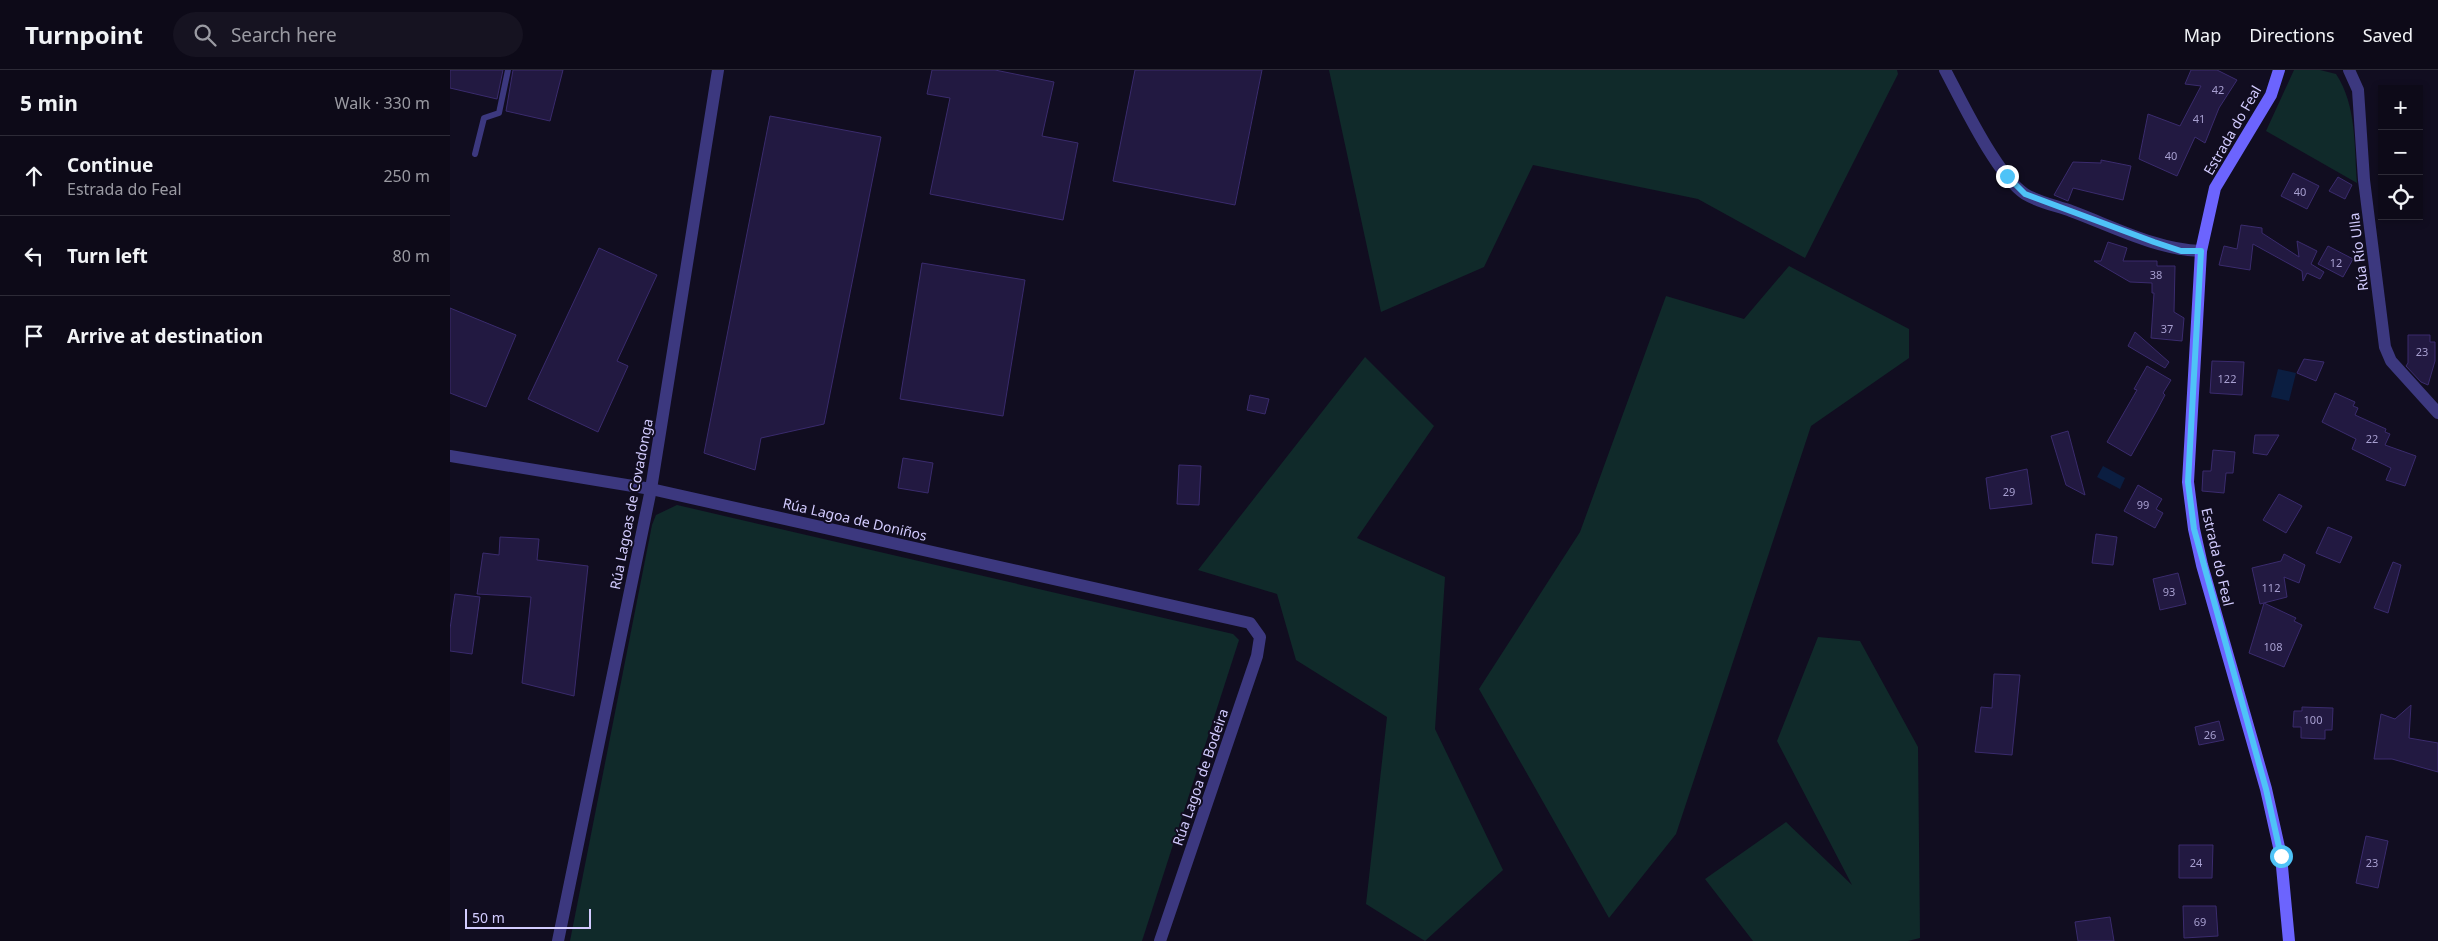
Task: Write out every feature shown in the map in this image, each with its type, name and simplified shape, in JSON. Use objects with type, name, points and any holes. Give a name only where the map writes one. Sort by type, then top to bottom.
[{"type":"main road","name":"Estrada do Feal","points":[[2279,70],[2271,95],[2215,188],[2201,251],[2188,482],[2194,529],[2202,564],[2266,789],[2281,856],[2289,941]]},
{"type":"street","name":"Rúa Lagoas de Covadonga","points":[[558,941],[651,489],[718,70]]},
{"type":"street","points":[[1945,70],[1976,129],[2007,176],[2025,194],[2181,251],[2201,251]]},
{"type":"street","name":"Rúa Río Ulla","points":[[2349,70],[2358,90],[2364,180],[2385,347],[2391,361],[2438,413]]},
{"type":"street","name":"Rúa Lagoa de Doniños","points":[[450,456],[651,489],[1250,623]]},
{"type":"street","name":"Rúa Lagoa de Bodeira","points":[[1160,941],[1257,656],[1260,638],[1250,623]]},
{"type":"lane","points":[[474,154],[484,118],[499,113],[508,70]]},
{"type":"green space","points":[[1329,70],[1897,70],[1898,74],[1805,258],[1698,199],[1533,165],[1484,267],[1381,312]]},
{"type":"green space","points":[[2294,70],[2320,70],[2336,74],[2343,86],[2351,113],[2355,141],[2357,183],[2266,131]]},
{"type":"green space","points":[[1789,266],[1909,329],[1909,358],[1811,426],[1676,834],[1609,918],[1479,689],[1580,532],[1666,296],[1744,319]]},
{"type":"green space","points":[[1365,357],[1434,426],[1357,538],[1445,577],[1435,729],[1503,870],[1425,941],[1366,904],[1387,717],[1296,660],[1277,594],[1198,570]]},
{"type":"green space","points":[[677,505],[1233,634],[1239,640],[1142,941],[570,941],[652,525],[656,515]]},
{"type":"green space","points":[[1818,637],[1860,641],[1918,747],[1920,938],[1908,941],[1753,941],[1705,879],[1786,822],[1852,885],[1777,741]]},
{"type":"water","points":[[2278,369],[2296,373],[2289,401],[2271,397]]},
{"type":"water","points":[[2103,466],[2125,478],[2120,489],[2097,477]]},
{"type":"building","points":[[450,70],[503,70],[497,99],[450,88]]},
{"type":"building","points":[[513,70],[563,70],[550,121],[506,111]]},
{"type":"building","points":[[932,70],[995,70],[1054,82],[1042,136],[1078,143],[1063,220],[930,194],[950,98],[927,94]]},
{"type":"building","points":[[1135,70],[1262,70],[1235,205],[1113,181]]},
{"type":"building","points":[[2191,70],[2217,70],[2237,80],[2219,108],[2205,143],[2195,137],[2177,176],[2139,159],[2148,114],[2180,126],[2201,86],[2185,84]]},
{"type":"building","points":[[770,116],[881,137],[824,424],[761,438],[755,470],[704,453]]},
{"type":"building","points":[[2101,160],[2131,166],[2123,200],[2073,188],[2068,201],[2054,195],[2073,162],[2101,163]]},
{"type":"building","points":[[2293,173],[2319,186],[2307,209],[2281,196]]},
{"type":"building","points":[[2338,177],[2352,185],[2345,199],[2329,191]]},
{"type":"building","points":[[2241,225],[2262,228],[2262,233],[2299,257],[2297,241],[2317,251],[2311,264],[2324,272],[2320,279],[2307,273],[2303,281],[2302,271],[2253,244],[2250,270],[2219,265],[2224,246],[2237,249]]},
{"type":"building","points":[[2108,242],[2127,248],[2123,261],[2157,261],[2157,266],[2175,266],[2174,312],[2184,318],[2182,341],[2151,338],[2154,293],[2152,293],[2152,283],[2130,282],[2094,261],[2101,261]]},
{"type":"building","points":[[2328,246],[2353,259],[2343,277],[2318,264]]},
{"type":"building","points":[[599,248],[657,275],[617,361],[628,366],[598,432],[528,399]]},
{"type":"building","points":[[922,263],[1025,280],[1003,416],[900,399]]},
{"type":"building","points":[[450,308],[516,335],[486,407],[450,393]]},
{"type":"building","points":[[2135,332],[2169,362],[2165,368],[2128,346]]},
{"type":"building","points":[[2408,335],[2430,335],[2430,342],[2435,342],[2435,361],[2428,385],[2421,382],[2406,366],[2408,363]]},
{"type":"building","points":[[2304,359],[2324,362],[2316,381],[2297,373]]},
{"type":"building","points":[[2212,361],[2244,362],[2242,395],[2210,393]]},
{"type":"building","points":[[2147,366],[2171,380],[2163,393],[2165,395],[2131,456],[2107,442],[2137,390],[2134,389]]},
{"type":"building","points":[[2335,393],[2355,402],[2353,406],[2358,408],[2355,415],[2386,429],[2385,432],[2390,434],[2385,445],[2416,456],[2405,486],[2386,480],[2391,468],[2352,449],[2356,439],[2322,422]]},
{"type":"building","points":[[1250,395],[1269,399],[1265,414],[1247,410]]},
{"type":"building","points":[[2068,431],[2085,495],[2066,485],[2051,436]]},
{"type":"building","points":[[2255,435],[2279,435],[2267,455],[2253,453]]},
{"type":"building","points":[[2213,450],[2235,452],[2233,473],[2226,473],[2224,493],[2202,491],[2203,471],[2211,471]]},
{"type":"building","points":[[903,458],[933,463],[928,493],[898,488]]},
{"type":"building","points":[[1179,465],[1201,466],[1199,505],[1177,504]]},
{"type":"building","points":[[2027,469],[2032,504],[1990,509],[1986,478]]},
{"type":"building","points":[[2138,485],[2162,499],[2156,509],[2163,513],[2155,528],[2124,511]]},
{"type":"building","points":[[2279,494],[2302,506],[2286,533],[2263,520]]},
{"type":"building","points":[[2328,527],[2352,537],[2340,563],[2316,553]]},
{"type":"building","points":[[2096,534],[2117,537],[2113,565],[2092,563]]},
{"type":"building","points":[[500,537],[539,539],[537,560],[588,566],[574,696],[522,683],[531,597],[477,594],[483,553],[499,555]]},
{"type":"building","points":[[2284,554],[2305,565],[2299,583],[2284,577],[2287,597],[2260,604],[2252,568],[2281,561]]},
{"type":"building","points":[[2393,562],[2401,565],[2388,613],[2374,608]]},
{"type":"building","points":[[2178,573],[2186,604],[2160,610],[2153,579]]},
{"type":"building","points":[[455,594],[480,597],[472,654],[450,651],[450,629]]},
{"type":"building","points":[[2264,603],[2296,618],[2294,621],[2302,625],[2284,667],[2249,653]]},
{"type":"building","points":[[1994,674],[2020,675],[2012,755],[1975,752],[1981,707],[1992,708]]},
{"type":"building","points":[[2411,705],[2409,738],[2438,743],[2438,772],[2392,759],[2374,759],[2381,714],[2395,719]]},
{"type":"building","points":[[2302,707],[2333,708],[2332,730],[2325,730],[2325,739],[2301,738],[2301,727],[2293,727],[2294,711],[2302,711]]},
{"type":"building","points":[[2219,721],[2224,740],[2199,745],[2195,727]]},
{"type":"building","points":[[2366,836],[2388,841],[2378,888],[2356,883]]},
{"type":"building","points":[[2179,845],[2213,845],[2212,878],[2179,878]]},
{"type":"building","points":[[2183,906],[2216,906],[2218,936],[2184,938]]},
{"type":"building","points":[[2110,917],[2114,941],[2078,941],[2075,922]]},
{"type":"route","points":[[2007,176],[2025,194],[2181,251],[2201,251],[2188,482],[2194,529],[2202,564],[2266,789],[2281,856]]}]
